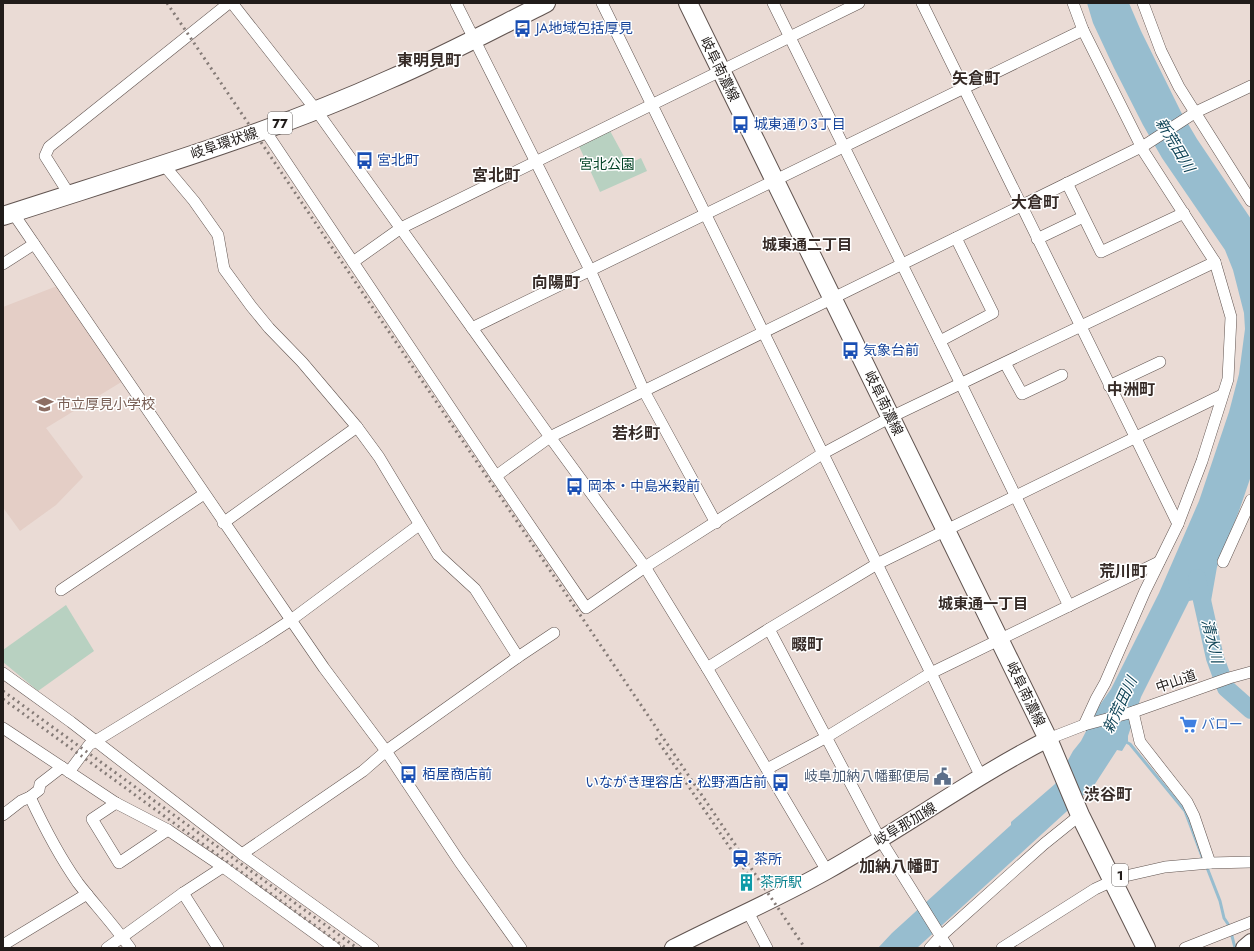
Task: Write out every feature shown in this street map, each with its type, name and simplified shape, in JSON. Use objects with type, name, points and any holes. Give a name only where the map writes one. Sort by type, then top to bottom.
[{"type":"main road","name":"岐阜環状線","points":[[8,215],[163,164],[316,110],[389,80],[546,3]]},
{"type":"main road","name":"岐阜南濃線","points":[[688,3],[1060,761],[1081,808],[1117,879],[1155,948]]},
{"type":"main road","name":"岐阜那加線","points":[[673,948],[748,912],[827,871],[981,777],[1048,739]]},
{"type":"main road","name":"岐阜南濃線","points":[[1117,879],[1146,948]]},
{"type":"main road","points":[[1244,948],[1251,942]]},
{"type":"street","points":[[69,194],[45,156],[49,147],[229,3]]},
{"type":"street","points":[[232,3],[316,110],[645,567],[707,668],[827,871]]},
{"type":"street","points":[[456,3],[590,270],[644,391],[716,523]]},
{"type":"street","points":[[602,3],[981,777]]},
{"type":"street","points":[[773,3],[1069,606]]},
{"type":"street","points":[[353,262],[401,228],[859,3]]},
{"type":"street","points":[[922,3],[1178,524]]},
{"type":"street","points":[[1073,3],[1083,30],[1143,146],[1215,262],[1231,318],[1228,379],[1202,461],[1178,524],[1144,591],[1105,684],[1084,725]]},
{"type":"street","points":[[1143,3],[1161,51],[1194,113],[1251,201]]},
{"type":"street","points":[[472,328],[1083,30]]},
{"type":"street","points":[[496,476],[550,437],[1143,146],[1194,113],[1251,86]]},
{"type":"street","points":[[264,129],[586,608],[645,567],[822,454],[891,417],[1215,262]]},
{"type":"street","points":[[163,164],[194,201],[218,235],[224,269],[269,328],[302,362],[357,427],[379,457],[438,555],[475,589],[518,657]]},
{"type":"street","points":[[1067,183],[1101,252],[1184,213]]},
{"type":"street","points":[[8,215],[34,244],[324,668],[386,751],[459,861],[521,948]]},
{"type":"street","points":[[1037,239],[1083,217]]},
{"type":"street","points":[[940,341],[993,314],[956,238]]},
{"type":"street","points":[[3,264],[34,244]]},
{"type":"street","points":[[1109,386],[1160,362]]},
{"type":"street","points":[[1005,363],[1022,394],[1062,375]]},
{"type":"street","points":[[707,668],[877,564],[1222,395]]},
{"type":"street","points":[[224,523],[357,427]]},
{"type":"street","points":[[61,590],[204,494]]},
{"type":"street","points":[[1223,562],[1251,500]]},
{"type":"street","points":[[3,815],[21,801],[30,797],[39,790],[40,784],[65,770],[95,741],[255,644],[291,620],[419,525]]},
{"type":"street","points":[[767,769],[825,738],[931,673],[1159,562]]},
{"type":"street","points":[[769,629],[825,738],[880,839],[939,936],[948,948]]},
{"type":"street","points":[[242,854],[363,772],[386,751],[554,633]]},
{"type":"street","name":"中山道","points":[[1048,739],[1084,725],[1134,712],[1229,678],[1251,672]]},
{"type":"street","points":[[3,673],[71,722],[242,854],[373,948]]},
{"type":"street","points":[[1134,712],[1140,742],[1187,802],[1194,816],[1206,863]]},
{"type":"street","points":[[3,728],[8,737],[65,770],[116,803],[168,830],[223,867],[335,948]]},
{"type":"street","points":[[30,797],[67,866],[130,948]]},
{"type":"street","points":[[116,803],[92,819],[119,863],[168,830]]},
{"type":"street","points":[[930,948],[939,936],[1044,844],[1081,808]]},
{"type":"street","points":[[1002,948],[1095,889],[1117,879],[1165,867],[1206,863],[1251,862]]},
{"type":"street","points":[[107,948],[183,893],[223,867]]},
{"type":"street","points":[[183,893],[218,948]]},
{"type":"street","points":[[3,945],[87,894]]},
{"type":"street","points":[[748,912],[768,948]]},
{"type":"street","points":[[1185,948],[1251,922]]},
{"type":"shaded area","name":"市立厚見小学校","points":[[57,286],[123,381],[46,428],[83,477],[56,505],[20,531],[3,509],[3,307]]},
{"type":"green space","name":"宮北公園","points":[[609,129],[628,164],[641,158],[647,171],[600,192],[578,144]]},
{"type":"green space","points":[[66,605],[94,651],[38,691],[3,662],[3,650]]},
{"type":"water","name":"新荒田川","points":[[1087,3],[1129,3],[1141,31],[1181,112],[1197,139],[1251,219],[1251,476],[1217,567],[1211,601],[1198,603],[1194,600],[1189,601],[1141,697],[1128,736],[1128,741],[1122,751],[1117,750],[1095,784],[1066,812],[917,948],[878,948],[892,933],[1011,825],[1011,822],[1055,784],[1073,751],[1081,741],[1099,706],[1111,689],[1159,593],[1199,501],[1229,412],[1239,374],[1245,329],[1244,313],[1233,270],[1225,250],[1162,158],[1143,125],[1093,23]]},
{"type":"waterway","name":"清水川","points":[[1197,578],[1215,658],[1226,688],[1251,710]]},
{"type":"waterway","points":[[1124,741],[1130,744],[1185,811],[1203,859]]},
{"type":"waterway","points":[[1206,865],[1220,901],[1224,918],[1230,927]]},
{"type":"waterway","points":[[1231,932],[1235,948]]},
{"type":"railway","points":[[167,3],[805,948]]},
{"type":"railway","points":[[3,691],[357,948]]},
{"type":"railway","points":[[3,699],[346,948]]},
{"type":"railway","points":[[656,738],[753,882]]},
{"type":"place","name":"JA地域包括厚見","points":[[523,28]]},
{"type":"place","name":"城東通り3丁目","points":[[741,124]]},
{"type":"place","name":"宮北町","points":[[364,160]]},
{"type":"place","name":"気象台前","points":[[850,350]]},
{"type":"place","name":"市立厚見小学校","points":[[44,404]]},
{"type":"place","name":"岡本・中島米穀前","points":[[575,486]]},
{"type":"place","name":"バロー","points":[[1188,724]]},
{"type":"place","name":"栢屋商店前","points":[[409,774]]},
{"type":"place","name":"岐阜加納八幡郵便局","points":[[943,776]]},
{"type":"place","name":"いながき理容店・松野酒店前","points":[[780,782]]},
{"type":"place","name":"茶所","points":[[741,859]]},
{"type":"place","name":"茶所駅","points":[[747,882]]},
{"type":"district","name":"東明見町","points":[[429,60]]},
{"type":"district","name":"矢倉町","points":[[976,78]]},
{"type":"district","name":"宮北町","points":[[496,175]]},
{"type":"district","name":"大倉町","points":[[1035,202]]},
{"type":"district","name":"城東通二丁目","points":[[807,245]]},
{"type":"district","name":"向陽町","points":[[556,282]]},
{"type":"district","name":"中洲町","points":[[1131,389]]},
{"type":"district","name":"若杉町","points":[[636,433]]},
{"type":"district","name":"荒川町","points":[[1123,571]]},
{"type":"district","name":"城東通一丁目","points":[[983,604]]},
{"type":"district","name":"畷町","points":[[807,644]]},
{"type":"district","name":"渋谷町","points":[[1108,794]]},
{"type":"district","name":"加納八幡町","points":[[899,866]]}]
